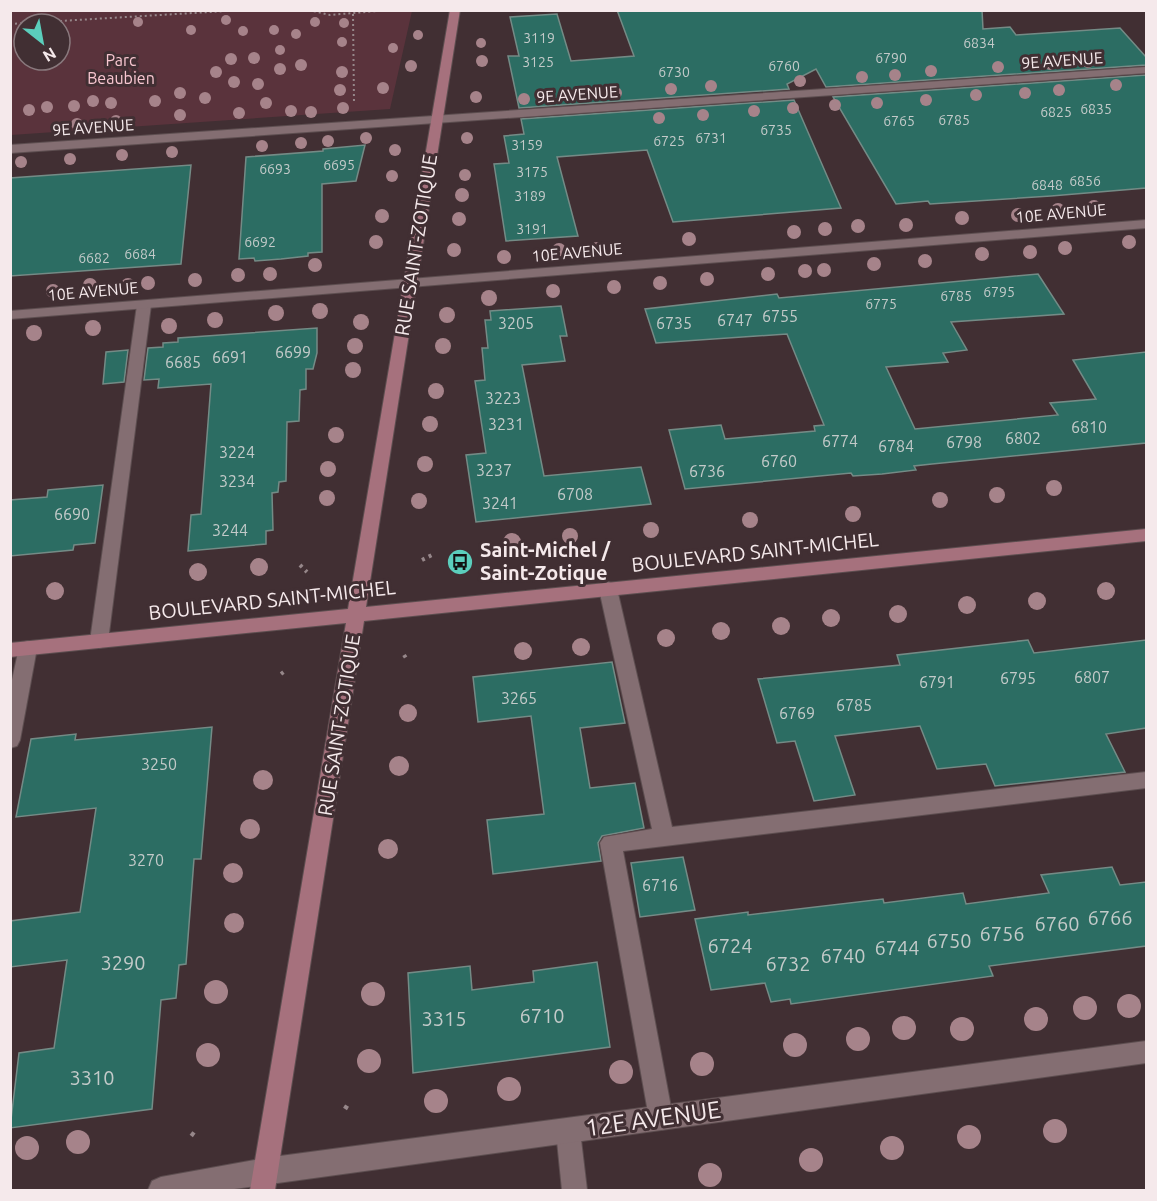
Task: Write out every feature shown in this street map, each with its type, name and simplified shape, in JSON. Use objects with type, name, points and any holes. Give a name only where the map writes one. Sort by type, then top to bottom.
[{"type":"street","name":"RUE SAINT-ZOTIQUE","points":[[263,1181],[455,10]]},
{"type":"street","name":"9E AVENUE","points":[[10,149],[1146,70]]},
{"type":"street","name":"10E AVENUE","points":[[10,315],[1146,224]]},
{"type":"street","points":[[99,641],[144,305]]},
{"type":"street","name":"BOULEVARD SAINT-MICHEL","points":[[19,649],[1146,535]]},
{"type":"street","points":[[608,589],[664,837]]},
{"type":"street","points":[[10,740],[19,649]]},
{"type":"street","points":[[661,1118],[611,843],[1146,780]]},
{"type":"street","name":"12E AVENUE","points":[[161,1191],[263,1181],[568,1131],[1146,1052]]},
{"type":"street","points":[[568,1131],[575,1191]]},
{"type":"path","points":[[10,24],[243,10]]},
{"type":"path","points":[[309,10],[330,15],[389,10]]},
{"type":"path","points":[[353,14],[354,103]]},
{"type":"path","points":[[422,560],[434,554]]},
{"type":"path","points":[[300,565],[307,572]]},
{"type":"green space","name":"Parc Beaubien","points":[[11,10],[412,10],[390,109],[11,135]]},
{"type":"building","points":[[617,10],[982,10],[983,29],[1010,27],[1016,35],[1120,28],[1146,57],[1146,65],[826,87],[816,69],[787,84],[789,89],[519,108],[508,56],[519,56],[510,17],[557,14],[571,61],[634,56]]},
{"type":"building","points":[[1146,75],[1146,188],[1051,196],[896,204],[833,97]]},
{"type":"building","points":[[794,100],[841,208],[673,222],[647,150],[557,157],[578,236],[506,241],[494,164],[509,163],[504,136],[524,134],[521,119]]},
{"type":"building","points":[[365,145],[356,181],[322,184],[322,252],[281,259],[255,261],[254,258],[239,259],[246,157]]},
{"type":"building","points":[[191,165],[181,264],[10,276],[10,178]]},
{"type":"building","points":[[1038,274],[1064,314],[951,322],[967,350],[943,353],[948,362],[886,367],[915,429],[1058,415],[1050,403],[1096,399],[1073,360],[1146,352],[1146,443],[914,466],[916,470],[882,474],[853,476],[851,473],[685,489],[669,430],[721,425],[725,439],[815,431],[814,426],[824,425],[787,334],[656,343],[645,309],[777,294],[779,298]]},
{"type":"building","points":[[561,306],[567,336],[560,336],[565,361],[522,365],[544,476],[641,467],[651,504],[476,522],[466,455],[486,453],[475,381],[485,380],[482,348],[488,348],[485,320],[491,320],[490,311]]},
{"type":"building","points":[[317,328],[317,353],[313,369],[306,369],[306,389],[300,390],[299,421],[287,422],[286,481],[279,482],[278,492],[272,493],[273,530],[266,531],[266,544],[188,551],[191,515],[201,514],[211,384],[158,388],[159,379],[144,380],[148,348],[163,347],[163,343],[178,342],[178,338]]},
{"type":"building","points":[[128,350],[124,382],[103,384],[106,352]]},
{"type":"building","points":[[103,485],[95,543],[74,545],[73,550],[10,556],[10,500],[47,497],[48,490]]},
{"type":"building","points":[[1028,640],[1034,653],[1146,640],[1146,728],[1106,734],[1125,772],[995,786],[986,764],[937,769],[920,726],[835,736],[855,795],[814,801],[795,741],[777,743],[758,679],[900,665],[897,655]]},
{"type":"building","points":[[612,662],[625,723],[580,728],[590,788],[635,783],[644,828],[602,836],[598,843],[601,861],[493,874],[487,820],[544,814],[531,716],[478,722],[473,677]]},
{"type":"building","points":[[212,727],[201,859],[194,859],[186,964],[179,965],[176,998],[161,1000],[152,1109],[10,1128],[19,1053],[54,1048],[67,960],[10,967],[10,921],[80,912],[96,808],[16,817],[31,739],[76,734],[75,740]]},
{"type":"building","points":[[683,857],[695,910],[640,917],[631,863]]},
{"type":"building","points":[[1112,867],[1120,885],[1146,882],[1146,946],[989,966],[993,976],[791,1004],[790,999],[771,1002],[765,983],[711,990],[695,919],[883,899],[884,903],[963,893],[966,904],[1049,893],[1041,875]]},
{"type":"building","points":[[597,962],[610,1047],[413,1073],[408,973],[470,966],[472,990],[534,982],[533,971]]},
{"type":"place","name":"Saint-Michel / Saint-Zotique","points":[[460,562]]}]
